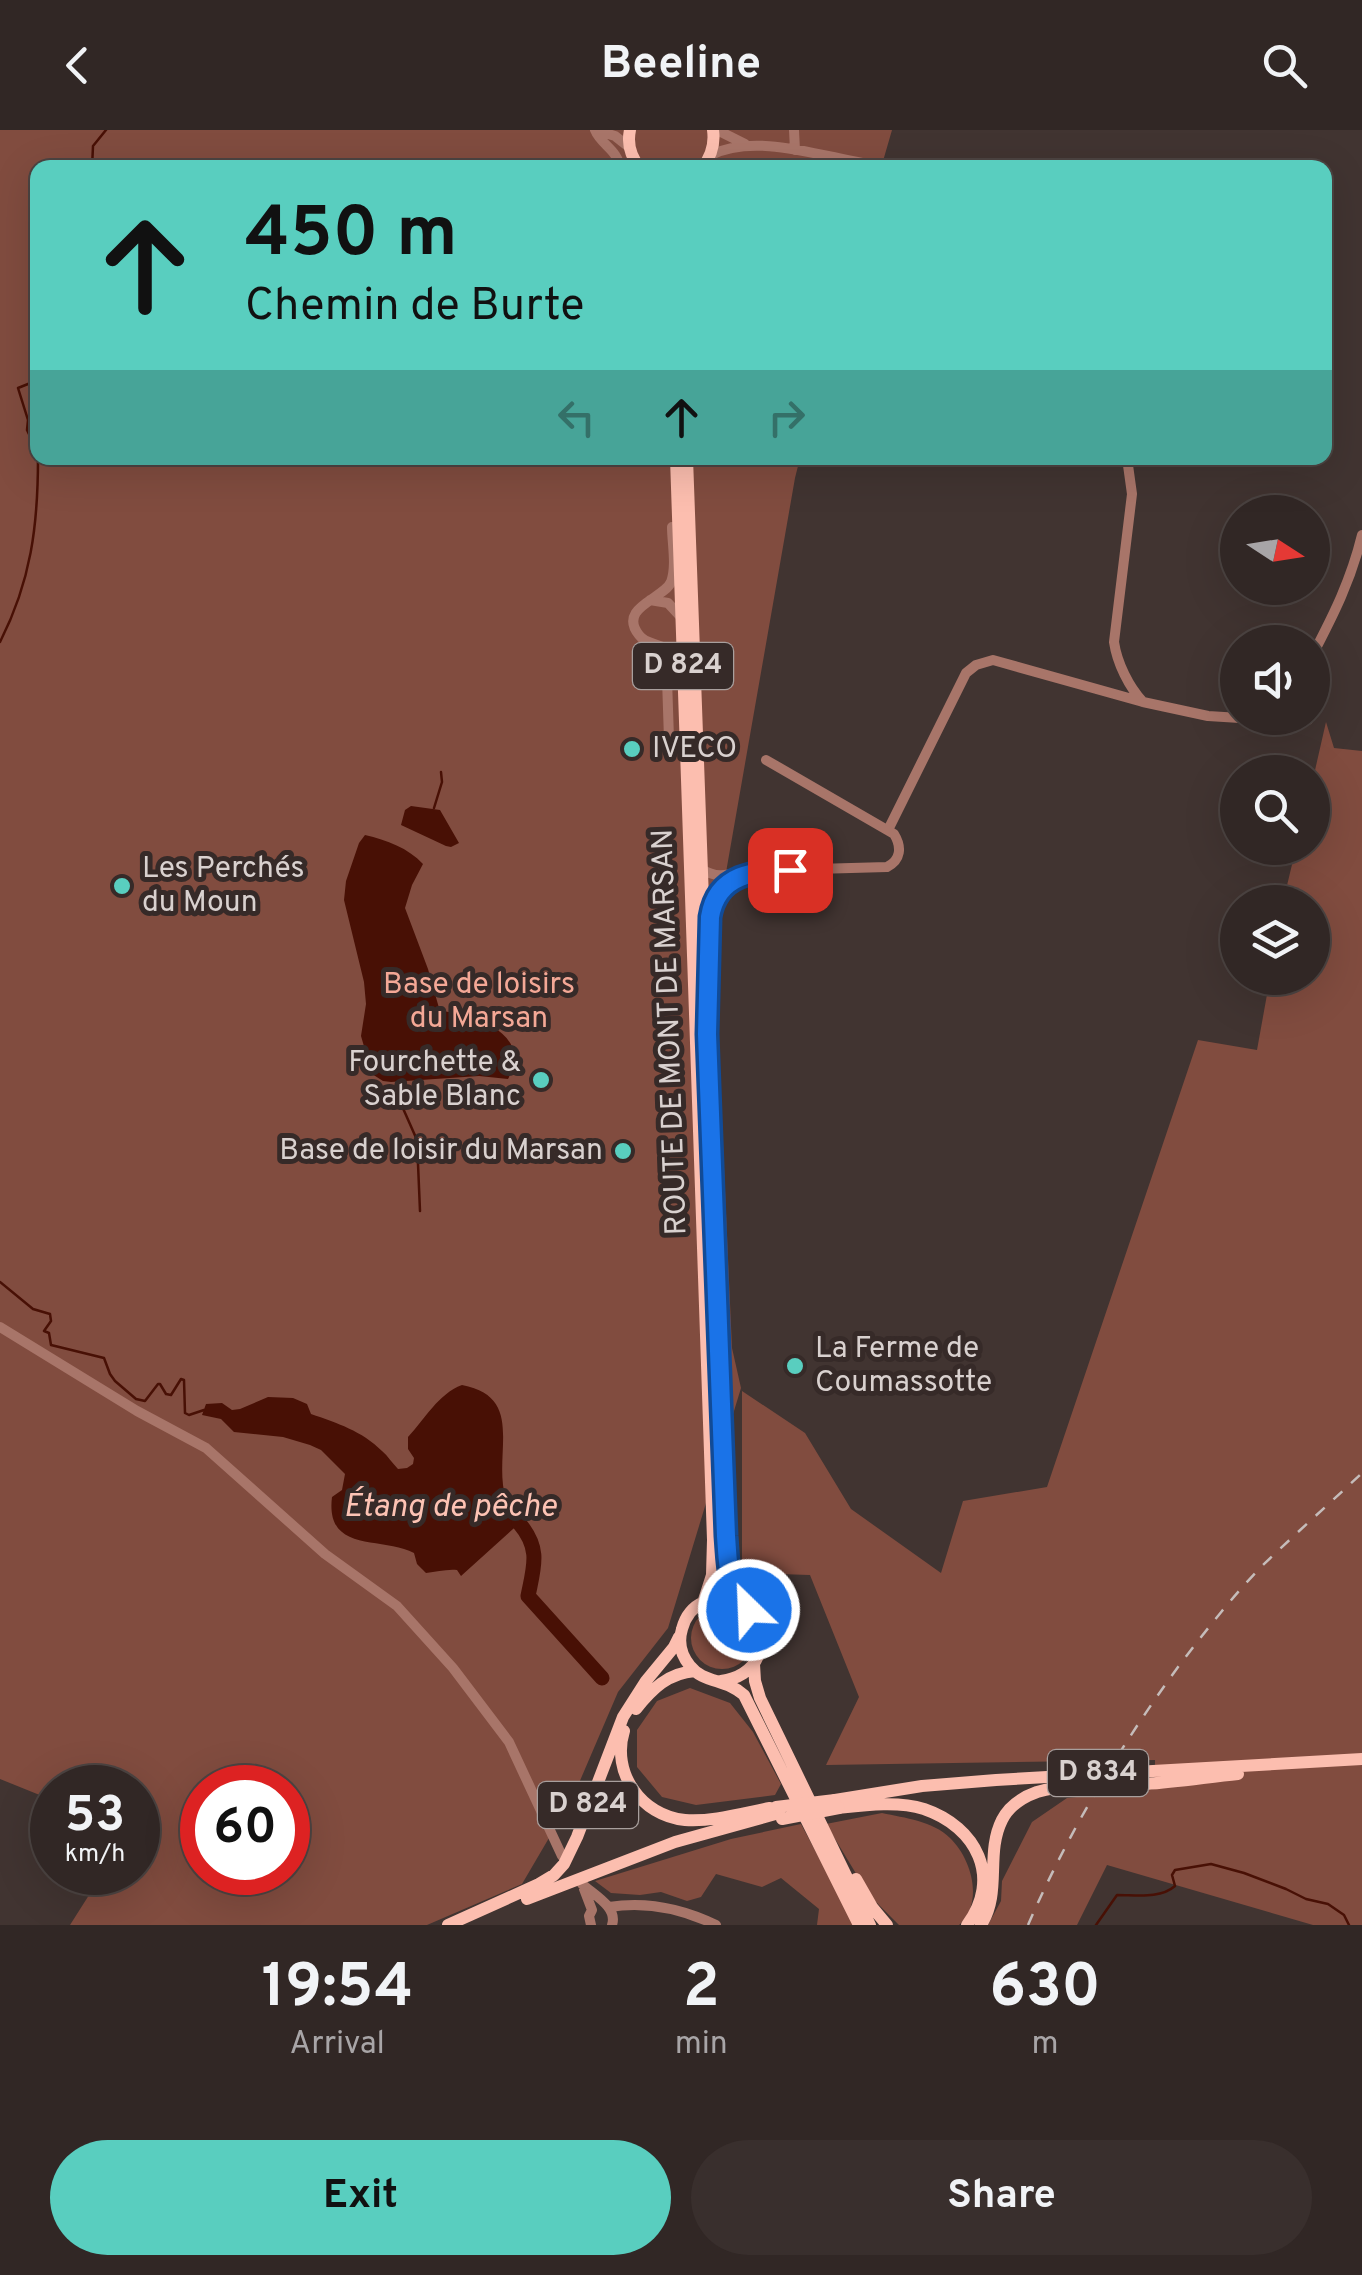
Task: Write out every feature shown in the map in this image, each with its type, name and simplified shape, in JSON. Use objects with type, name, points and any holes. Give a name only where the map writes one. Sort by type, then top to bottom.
[{"type":"main road","points":[[630,130],[629,146],[634,160]]},
{"type":"main road","points":[[707,160],[715,130]]},
{"type":"main road","name":"ROUTE DE MONT DE MARSAN","points":[[680,465],[681,617],[713,1540],[712,1576],[703,1603]]},
{"type":"main road","name":"D 824","points":[[680,465],[701,868],[726,1536],[730,1577],[740,1604]]},
{"type":"main road","points":[[859,1925],[748,1702],[737,1689],[695,1671],[683,1655],[680,1634],[688,1616],[703,1603],[718,1599],[740,1604],[749,1610],[760,1628],[761,1648],[754,1664],[754,1682],[870,1925]]},
{"type":"main road","name":"D 824","points":[[448,1925],[539,1884],[554,1876],[564,1864],[623,1717],[680,1634]]},
{"type":"main road","points":[[721,1681],[739,1676],[754,1664]]},
{"type":"main road","points":[[695,1671],[668,1678],[636,1710],[622,1739],[621,1763],[628,1783],[636,1794],[664,1814],[683,1820],[779,1813]]},
{"type":"main road","points":[[970,1924],[992,1900],[999,1827],[1013,1805],[1029,1795],[1048,1790],[1362,1763]]},
{"type":"main road","name":"D 834","points":[[675,1842],[779,1813],[922,1786],[1362,1763]]},
{"type":"main road","points":[[837,1804],[922,1808],[944,1817],[960,1830],[979,1855],[984,1876],[984,1893],[970,1924]]},
{"type":"main road","points":[[822,1827],[832,1836],[872,1907],[887,1925]]},
{"type":"main road","name":"D 824","points":[[464,1925],[675,1842]]},
{"type":"street","points":[[595,130],[615,136],[629,146]]},
{"type":"street","points":[[595,130],[617,160]]},
{"type":"street","points":[[715,130],[751,146]]},
{"type":"street","points":[[794,130],[795,150]]},
{"type":"street","points":[[710,155],[730,147],[751,146],[849,160]]},
{"type":"street","points":[[669,739],[666,649],[643,640],[635,625],[637,612],[671,582],[672,498],[679,465]]},
{"type":"street","points":[[1128,465],[1132,494],[1114,642],[1120,664],[1143,702]]},
{"type":"street","points":[[1329,625],[1354,570],[1362,534]]},
{"type":"street","points":[[649,600],[668,603],[681,617]]},
{"type":"street","points":[[888,830],[966,672],[976,665],[993,660],[1143,702],[1220,717]]},
{"type":"street","points":[[701,868],[721,877],[746,871],[887,867],[893,863],[899,853],[896,838],[888,830],[766,760]]},
{"type":"street","points":[[707,1034],[712,907],[733,880],[758,871]]},
{"type":"street","points":[[0,1327],[137,1411],[206,1448],[325,1554],[397,1606],[453,1668],[509,1742],[562,1856]]},
{"type":"street","points":[[588,1920],[582,1884],[607,1906],[613,1922],[645,1906]]},
{"type":"street","points":[[588,1920],[598,1906],[645,1906],[680,1911],[716,1925]]},
{"type":"green space","name":"Base de loisirs du Marsan","points":[[0,130],[892,130],[883,160],[30,160],[30,465],[798,465],[714,941],[732,1348],[741,1388],[668,1628],[618,1692],[573,1797],[522,1884],[427,1925],[70,1925],[89,1895],[160,1895],[160,1765],[30,1765],[30,1791],[0,1779]]},
{"type":"green space","points":[[1323,735],[1330,735],[1334,748],[1362,751],[1362,1925],[1313,1925],[1107,1865],[1077,1925],[988,1925],[1001,1901],[1002,1881],[1032,1822],[1067,1798],[1155,1789],[1155,1760],[826,1765],[859,1697],[810,1575],[742,1573],[742,1391],[805,1433],[851,1509],[941,1573],[963,1501],[1047,1487],[1198,1040],[1257,1050],[1267,995],[1330,995],[1330,885],[1287,885],[1292,865],[1330,865],[1330,755],[1318,755]]},
{"type":"green space","points":[[722,1607],[744,1616],[753,1638],[744,1660],[722,1669],[700,1660],[691,1638],[700,1616]]},
{"type":"green space","points":[[690,1688],[730,1703],[753,1732],[781,1784],[775,1795],[696,1805],[662,1797],[637,1767],[637,1730],[657,1701]]},
{"type":"green space","points":[[882,1813],[935,1828],[958,1847],[969,1869],[973,1893],[967,1916],[959,1925],[899,1925],[869,1895],[826,1824]]},
{"type":"green space","points":[[801,1824],[855,1925],[817,1925],[819,1909],[781,1878],[762,1887],[716,1874],[701,1897],[687,1901],[661,1892],[611,1893],[595,1881],[731,1839]]},
{"type":"water","points":[[411,806],[440,810],[459,843],[446,846],[401,825],[405,810]]},
{"type":"water","points":[[365,835],[397,845],[423,864],[405,908],[439,1008],[485,1023],[507,1039],[514,1063],[508,1079],[479,1076],[391,1082],[372,1074],[361,1036],[366,1004],[364,982],[344,900],[346,881]]},
{"type":"water","name":"Étang de pêche","points":[[462,1385],[492,1399],[499,1410],[504,1490],[523,1520],[461,1576],[457,1570],[426,1573],[417,1564],[414,1553],[359,1540],[338,1527],[332,1515],[332,1497],[342,1490],[345,1474],[321,1450],[283,1437],[234,1432],[221,1419],[202,1415],[206,1404],[222,1403],[232,1410],[268,1397],[293,1398],[307,1404],[311,1414],[366,1438],[398,1469],[407,1468],[414,1458],[408,1449],[408,1437],[439,1401]]},
{"type":"waterway","points":[[92,160],[93,146],[106,130]]},
{"type":"waterway","points":[[30,383],[18,388],[30,436]]},
{"type":"waterway","points":[[0,642],[19,597],[31,553],[38,465]]},
{"type":"waterway","points":[[434,808],[441,772]]},
{"type":"waterway","points":[[398,1097],[417,1140],[420,1211]]},
{"type":"waterway","points":[[0,1282],[33,1309],[50,1314],[51,1321],[44,1331],[49,1333],[51,1345],[104,1358],[115,1381],[136,1399],[145,1401],[158,1384],[171,1395],[181,1379],[185,1413],[204,1410]]},
{"type":"waterway","points":[[519,1523],[533,1550],[528,1596],[602,1678]]},
{"type":"waterway","points":[[1096,1925],[1117,1895],[1162,1893],[1175,1886],[1175,1870],[1211,1864],[1328,1904],[1344,1915],[1349,1925]]},
{"type":"railway","points":[[1028,1925],[1096,1792],[1178,1667],[1261,1567],[1362,1473]]},
{"type":"place","name":"IVECO","points":[[632,749]]},
{"type":"place","name":"Les Perchés du Moun","points":[[122,886]]},
{"type":"place","name":"Fourchette & Sable Blanc","points":[[541,1080]]},
{"type":"place","name":"Base de loisir du Marsan","points":[[623,1151]]},
{"type":"place","name":"La Ferme de Coumassotte","points":[[795,1366]]},
{"type":"route","points":[[749,1610],[740,1604],[730,1577],[726,1536],[707,1034],[710,917],[718,895],[733,880],[758,871],[790,870]]}]
